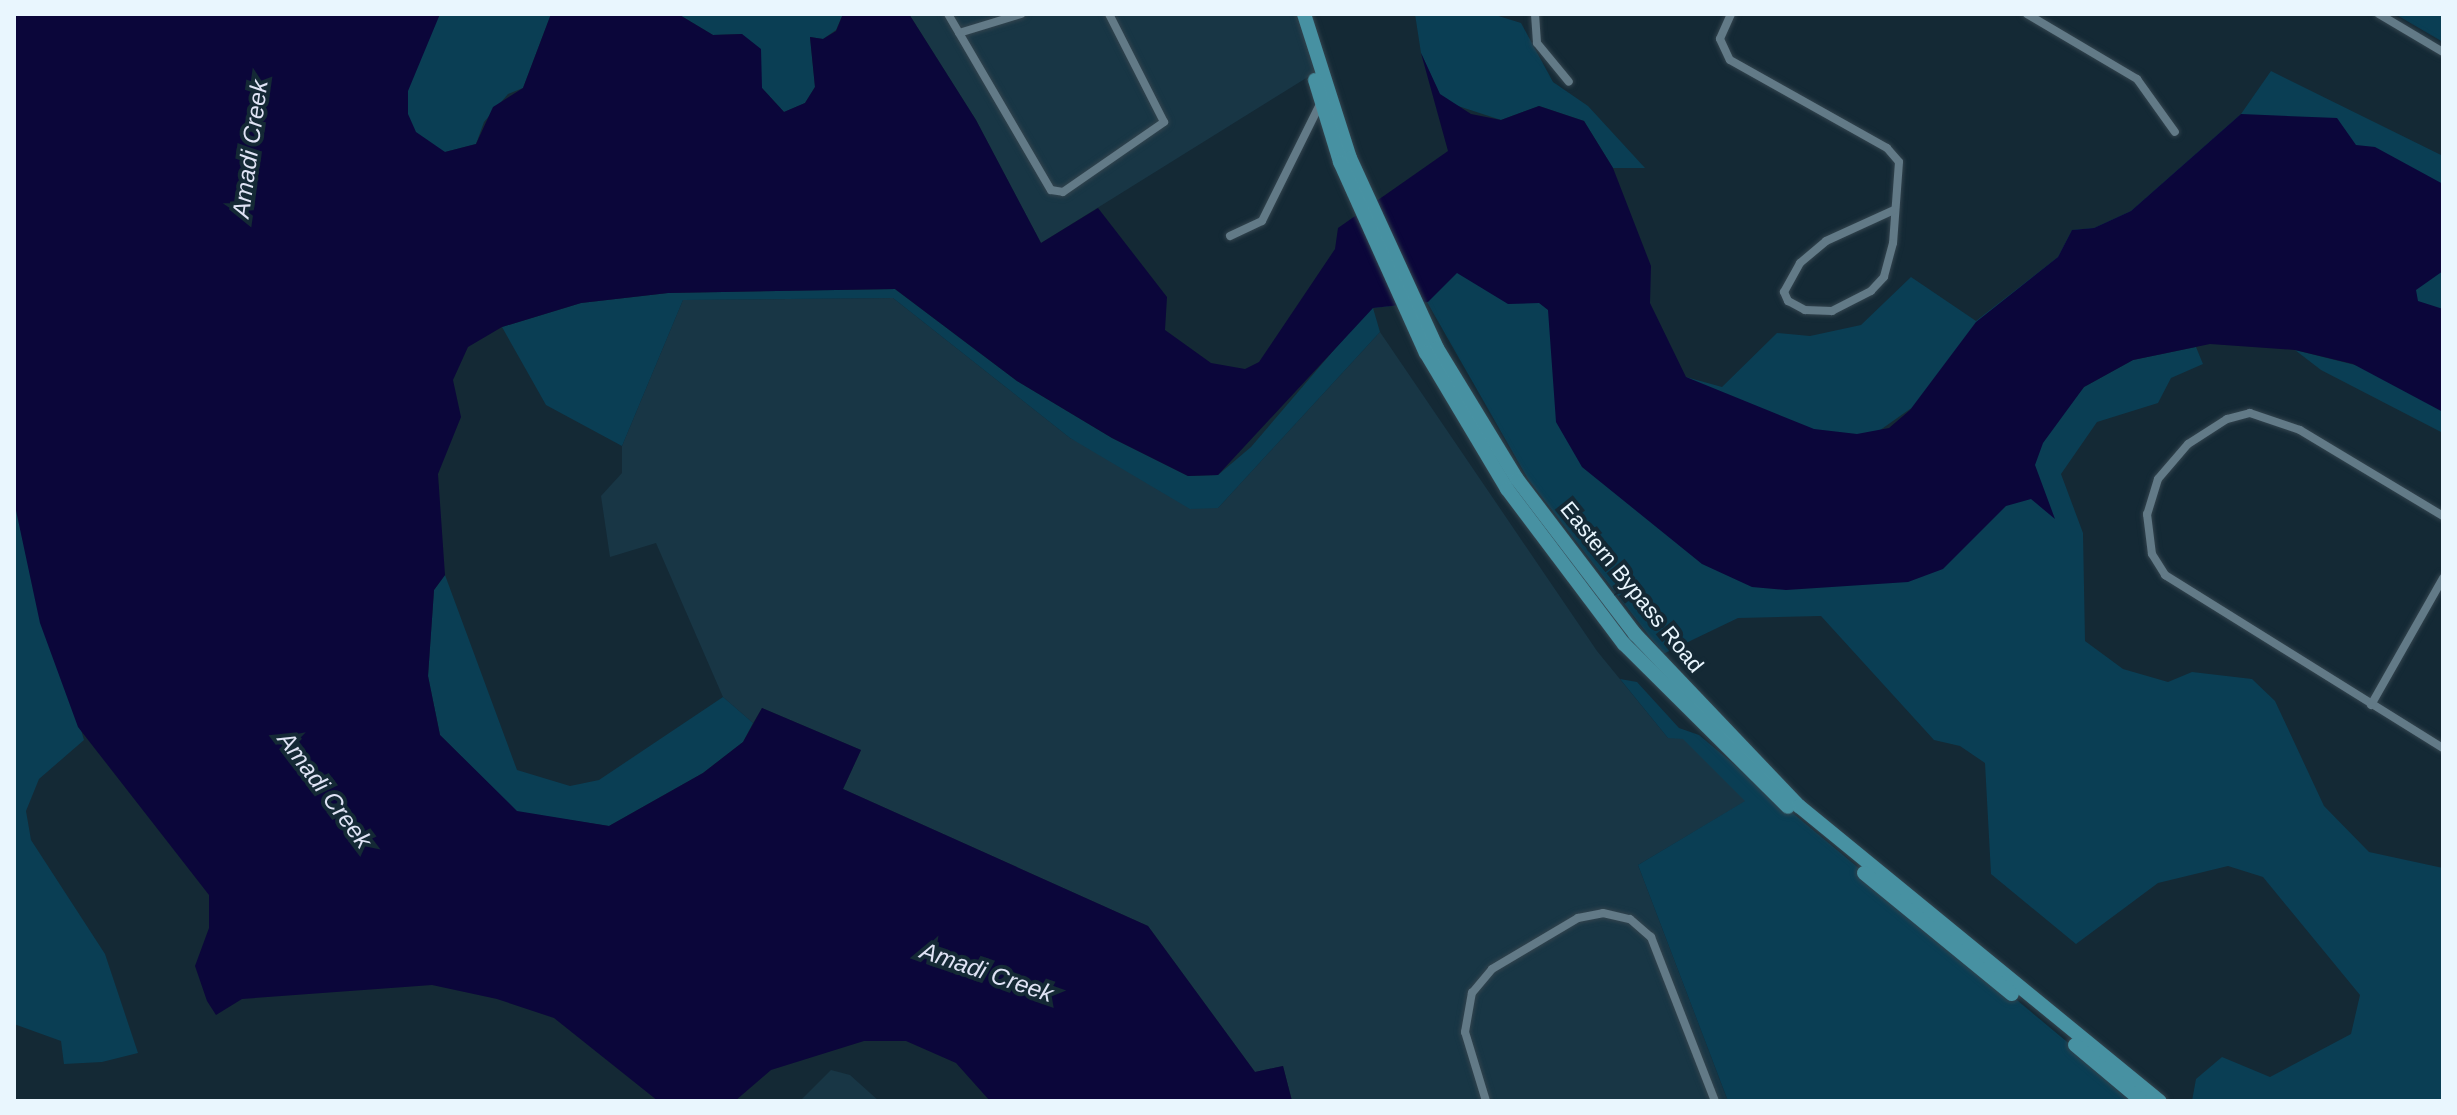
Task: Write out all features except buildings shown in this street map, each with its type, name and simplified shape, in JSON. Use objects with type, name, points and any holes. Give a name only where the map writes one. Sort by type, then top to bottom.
[{"type":"main road","name":"Eastern Bypass Road","points":[[1304,14],[1345,160]]},
{"type":"main road","name":"Eastern Bypass Road","points":[[1310,37],[1321,102],[1432,351],[1507,489],[1577,584],[1688,713],[1858,868],[2142,1101]]},
{"type":"main road","name":"Eastern Bypass Road","points":[[1432,351],[1517,479],[1635,634],[1756,764],[1857,855],[2160,1101]]},
{"type":"street","points":[[948,14],[1051,190],[1063,192],[1164,122],[1109,14]]},
{"type":"street","points":[[959,33],[1021,14]]},
{"type":"street","points":[[1535,14],[1537,43],[1569,82]]},
{"type":"street","points":[[1731,14],[1720,39],[1730,60],[1895,155],[1900,172],[1889,262],[1871,291],[1832,311],[1805,310],[1788,301],[1784,292],[1800,263],[1826,241],[1894,210]]},
{"type":"street","points":[[2027,14],[2137,79],[2175,132]]},
{"type":"street","points":[[2379,14],[2443,52]]},
{"type":"street","points":[[1230,236],[1262,221],[1321,102]]},
{"type":"street","points":[[2443,516],[2300,430],[2250,413],[2227,419],[2188,444],[2150,497],[2148,532],[2165,575],[2443,748]]},
{"type":"street","points":[[2371,705],[2443,578]]},
{"type":"street","points":[[1486,1101],[1465,1032],[1472,993],[1492,969],[1578,918],[1603,913],[1630,919],[1651,937],[1715,1101]]},
{"type":"shaded area","points":[[415,14],[551,14],[523,88],[508,94],[484,122],[476,144],[445,152],[420,144],[395,108]]},
{"type":"shaded area","points":[[678,14],[843,14],[836,30],[823,39],[810,37],[815,87],[805,103],[784,112],[762,88],[742,34],[713,35]]},
{"type":"shaded area","points":[[909,14],[1313,14],[1324,67],[1041,243],[976,120]]},
{"type":"shaded area","points":[[1415,14],[1492,14],[1521,23],[1553,82],[1588,106],[1645,168],[1613,168],[1584,121],[1539,106],[1501,120],[1452,104],[1440,95],[1421,53]]},
{"type":"shaded area","points":[[2395,14],[2443,14],[2443,42]]},
{"type":"shaded area","points":[[2271,71],[2443,156],[2443,310],[2369,297],[1910,409],[1839,459],[1686,377],[1722,387],[1777,333],[1810,336],[1861,325],[1911,277],[1976,321],[2058,257],[2072,230],[2094,228],[2131,211],[2241,114]]},
{"type":"shaded area","points":[[1447,254],[1553,310],[1583,421],[2029,454],[2084,387],[2133,360],[2196,347],[2203,364],[2171,378],[2158,403],[2097,422],[2061,474],[2083,533],[2085,641],[2123,669],[2168,682],[2192,672],[2252,679],[2275,701],[2324,806],[2369,852],[2443,868],[2443,1101],[2192,1101],[2196,1079],[2222,1057],[2270,1077],[2351,1034],[2360,995],[2263,877],[2228,866],[2158,883],[2076,944],[1991,874],[1985,763],[1960,746],[1934,740],[1821,616],[1738,618],[1663,654],[1528,479],[1427,302],[1373,308],[1380,332],[1218,508],[1190,509],[1070,438],[893,298],[683,300],[622,446],[546,405],[502,327],[581,303],[668,293],[895,289],[1017,381],[1112,438],[1188,476],[1218,475],[1251,447],[1363,316],[1422,267]]},
{"type":"shaded area","points":[[893,298],[1070,438],[1218,508],[1380,332],[1597,651],[1668,738],[1683,738],[1746,801],[1638,865],[1728,1101],[1292,1101],[1283,1066],[1255,1072],[1148,926],[843,789],[861,750],[762,708],[753,723],[723,697],[656,543],[610,557],[601,496],[622,473],[622,446],[683,300]]},
{"type":"shaded area","points":[[2295,350],[2443,387],[2443,433],[2321,370]]},
{"type":"shaded area","points":[[14,501],[84,740],[39,779],[26,811],[31,840],[105,954],[138,1053],[102,1062],[64,1064],[61,1041],[14,1024]]},
{"type":"shaded area","points":[[445,575],[517,770],[570,786],[599,780],[723,697],[753,723],[743,742],[703,773],[609,826],[517,812],[440,735],[428,676],[434,590]]},
{"type":"shaded area","points":[[1620,679],[1637,682],[1679,728],[1699,735],[2138,1101],[1728,1101],[1638,865],[1745,801],[1683,739],[1668,738]]},
{"type":"shaded area","points":[[831,1070],[850,1075],[879,1101],[800,1101]]},
{"type":"water","name":"Amadi Creek","points":[[14,14],[440,14],[408,91],[408,114],[416,132],[445,152],[476,144],[493,107],[523,88],[551,14],[678,14],[713,35],[742,34],[761,49],[762,88],[784,112],[805,103],[815,87],[810,37],[823,39],[836,31],[843,14],[909,14],[976,120],[1041,243],[1098,208],[1167,297],[1165,330],[1211,363],[1245,369],[1259,362],[1335,249],[1338,228],[1448,151],[1421,53],[1440,94],[1471,114],[1501,120],[1539,106],[1584,121],[1613,168],[1651,266],[1650,303],[1686,377],[1814,429],[1857,434],[1889,428],[1910,410],[1976,322],[2058,257],[2072,230],[2094,228],[2131,211],[2241,114],[2337,118],[2356,145],[2375,147],[2443,184],[2443,271],[2416,290],[2418,301],[2443,309],[2443,412],[2353,364],[2295,350],[2210,344],[2133,360],[2084,387],[2043,443],[2035,465],[2055,519],[2031,499],[2006,506],[1943,569],[1908,582],[1786,590],[1752,587],[1702,564],[1582,467],[1556,422],[1548,310],[1539,303],[1508,304],[1457,273],[1428,302],[1373,308],[1218,475],[1188,476],[1112,438],[1017,381],[895,289],[668,293],[581,303],[502,327],[468,347],[453,380],[461,417],[438,474],[445,575],[434,590],[428,676],[440,735],[517,811],[609,826],[703,773],[743,742],[762,708],[861,750],[843,789],[1148,926],[1255,1072],[1283,1066],[1292,1101],[990,1101],[956,1063],[906,1041],[864,1041],[771,1070],[735,1101],[658,1101],[554,1018],[497,999],[432,985],[242,999],[216,1015],[207,1001],[195,966],[209,928],[209,895],[78,727],[40,623],[14,501]]}]
